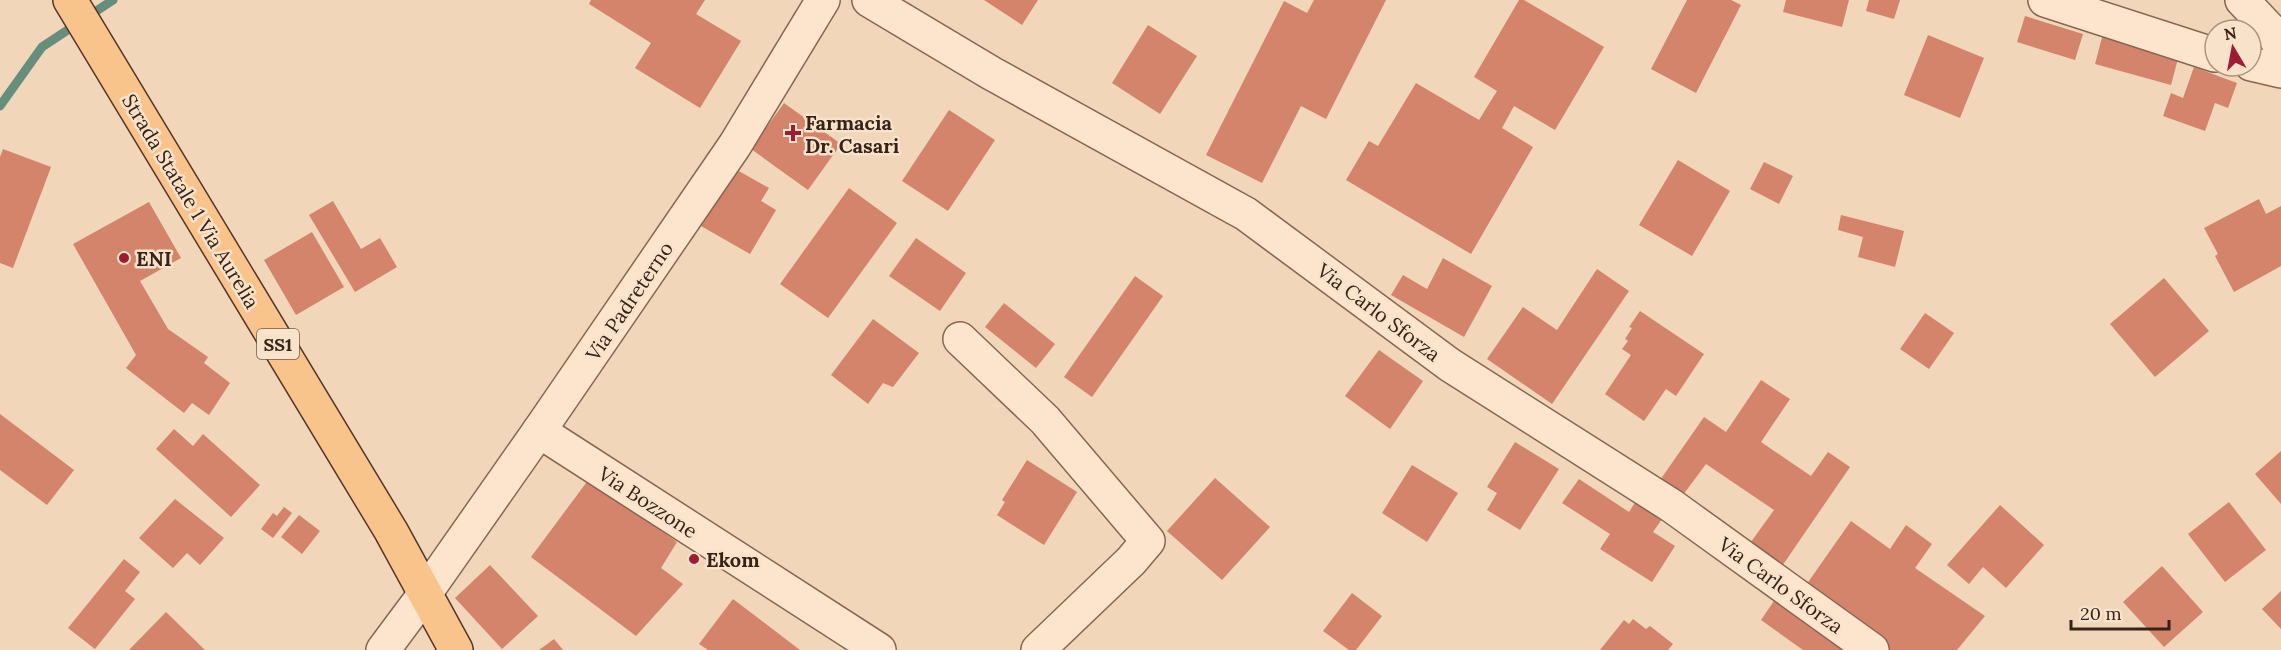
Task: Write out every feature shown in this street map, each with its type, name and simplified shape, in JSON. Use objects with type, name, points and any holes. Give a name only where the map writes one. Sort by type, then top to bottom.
[{"type":"main road","name":"Strada Statale 1 Via Aurelia","points":[[70,0],[391,531],[456,650]]},
{"type":"street","name":"Via Padreterno","points":[[383,650],[539,431],[735,145],[823,0]]},
{"type":"street","name":"Via Carlo Sforza","points":[[869,0],[992,73],[1246,214],[1450,365],[1672,507],[1872,650]]},
{"type":"street","points":[[2045,0],[2203,51]]},
{"type":"street","points":[[2242,0],[2274,34],[2281,49]]},
{"type":"street","points":[[2263,67],[2281,71]]},
{"type":"street","points":[[960,339],[1045,420],[1148,541],[1131,561],[1038,650]]},
{"type":"street","name":"Via Bozzone","points":[[539,431],[879,650]]},
{"type":"building","points":[[591,0],[705,0],[696,14],[741,41],[700,108],[635,68],[651,43],[589,4]]},
{"type":"building","points":[[984,0],[1038,0],[1022,25]]},
{"type":"building","points":[[1314,0],[1386,0],[1326,119],[1301,106],[1262,183],[1206,155],[1284,1],[1307,13]]},
{"type":"building","points":[[1519,0],[1524,0],[1604,47],[1555,130],[1514,106],[1502,128],[1533,147],[1471,254],[1346,180],[1369,141],[1378,146],[1416,83],[1479,120],[1497,91],[1474,77]]},
{"type":"building","points":[[1687,0],[1731,0],[1741,5],[1696,93],[1651,69]]},
{"type":"building","points":[[1786,0],[1849,0],[1842,27],[1783,12]]},
{"type":"building","points":[[1869,0],[1900,0],[1894,19],[1866,11]]},
{"type":"building","points":[[2025,16],[2083,34],[2075,60],[2017,42]]},
{"type":"building","points":[[1148,25],[1197,56],[1160,114],[1112,83]]},
{"type":"building","points":[[2104,30],[2180,51],[2171,85],[2095,64]]},
{"type":"building","points":[[1928,35],[1984,58],[1960,118],[1904,95]]},
{"type":"building","points":[[2194,67],[2203,70],[2203,78],[2224,78],[2237,83],[2228,108],[2215,103],[2205,131],[2163,116],[2171,93],[2183,98]]},
{"type":"building","points":[[784,103],[841,144],[808,190],[751,149]]},
{"type":"building","points":[[949,110],[995,140],[948,211],[902,181]]},
{"type":"building","points":[[3,149],[51,167],[13,268],[0,263],[0,157]]},
{"type":"building","points":[[1678,160],[1730,191],[1692,256],[1639,225]]},
{"type":"building","points":[[1764,162],[1793,176],[1779,204],[1750,189]]},
{"type":"building","points":[[737,170],[769,188],[761,201],[776,210],[750,254],[701,226]]},
{"type":"building","points":[[849,188],[897,223],[828,318],[780,284]]},
{"type":"building","points":[[2259,199],[2266,214],[2281,206],[2281,266],[2234,292],[2215,256],[2218,254],[2204,228]]},
{"type":"building","points":[[333,201],[361,249],[380,238],[397,267],[355,292],[309,215]]},
{"type":"building","points":[[149,202],[181,258],[140,281],[168,329],[208,357],[204,363],[230,383],[209,415],[192,403],[184,413],[126,368],[136,355],[73,244]]},
{"type":"building","points":[[1841,215],[1904,231],[1895,267],[1858,257],[1863,237],[1838,230]]},
{"type":"building","points":[[312,232],[344,287],[296,315],[264,260]]},
{"type":"building","points":[[916,238],[966,273],[940,311],[889,276]]},
{"type":"building","points":[[1443,258],[1492,286],[1464,337],[1391,295],[1403,275],[1427,289]]},
{"type":"building","points":[[1597,269],[1629,291],[1552,404],[1487,359],[1523,307],[1557,330]]},
{"type":"building","points":[[1135,276],[1163,296],[1092,397],[1064,377]]},
{"type":"building","points":[[2164,278],[2209,331],[2155,377],[2110,324]]},
{"type":"building","points":[[1004,303],[1055,344],[1036,368],[985,327]]},
{"type":"building","points":[[1640,311],[1704,354],[1676,396],[1666,389],[1644,421],[1605,394],[1631,355],[1622,349],[1628,341],[1625,339],[1632,328],[1629,327]]},
{"type":"building","points":[[1925,313],[1954,333],[1929,369],[1900,349]]},
{"type":"building","points":[[873,319],[919,353],[893,387],[883,383],[868,404],[831,375]]},
{"type":"building","points":[[1379,350],[1423,381],[1390,429],[1345,396]]},
{"type":"building","points":[[1761,380],[1790,399],[1761,442],[1811,476],[1828,452],[1850,467],[1780,569],[1748,546],[1774,510],[1706,464],[1680,499],[1658,483],[1704,417],[1726,432]]},
{"type":"building","points":[[0,414],[74,470],[47,505],[0,470]]},
{"type":"building","points":[[174,429],[193,446],[203,434],[260,485],[231,517],[156,449]]},
{"type":"building","points":[[1515,442],[1559,469],[1520,530],[1487,510],[1497,493],[1487,487]]},
{"type":"building","points":[[2281,451],[2281,504],[2255,474]]},
{"type":"building","points":[[1027,460],[1077,492],[1044,545],[997,515],[1005,502],[1002,500]]},
{"type":"building","points":[[1412,465],[1458,493],[1427,542],[1382,513]]},
{"type":"building","points":[[1215,478],[1270,527],[1222,580],[1167,531]]},
{"type":"building","points":[[589,479],[677,542],[661,568],[683,584],[636,636],[531,557]]},
{"type":"building","points":[[1579,479],[1629,512],[1636,501],[1662,519],[1653,532],[1675,546],[1652,582],[1600,549],[1610,534],[1562,503]]},
{"type":"building","points":[[175,499],[224,538],[200,565],[187,553],[173,568],[139,538]]},
{"type":"building","points":[[2229,502],[2266,550],[2225,582],[2188,534]]},
{"type":"building","points":[[2000,505],[2044,545],[2006,588],[1983,567],[1969,584],[1947,565]]},
{"type":"building","points":[[284,507],[292,513],[273,538],[261,529],[273,513],[277,516]]},
{"type":"building","points":[[299,515],[320,531],[302,554],[281,537]]},
{"type":"building","points":[[1851,521],[1890,549],[1906,525],[1932,544],[1915,568],[1985,616],[1957,650],[1890,650],[1804,588]]},
{"type":"building","points":[[124,559],[140,572],[125,591],[135,599],[95,649],[68,628]]},
{"type":"building","points":[[490,565],[538,616],[502,649],[455,598]]},
{"type":"building","points":[[2162,566],[2203,612],[2164,647],[2123,602]]},
{"type":"building","points":[[2281,591],[2281,629],[2262,609]]},
{"type":"building","points":[[1352,593],[1382,616],[1356,650],[1349,650],[1323,631]]},
{"type":"building","points":[[1776,598],[1844,650],[1803,650],[1761,620]]},
{"type":"building","points":[[733,599],[800,650],[708,650],[699,644]]},
{"type":"building","points":[[166,612],[205,650],[129,650]]},
{"type":"building","points":[[1633,619],[1646,629],[1650,626],[1673,644],[1668,650],[1600,650],[1624,620],[1629,624]]},
{"type":"building","points":[[554,639],[563,650],[539,650]]},
{"type":"waterway","points":[[0,106],[42,47],[113,0]]},
{"type":"place","name":"Farmacia Dr. Casari","points":[[793,133]]},
{"type":"place","name":"ENI","points":[[124,258]]},
{"type":"place","name":"Ekom","points":[[694,559]]}]
